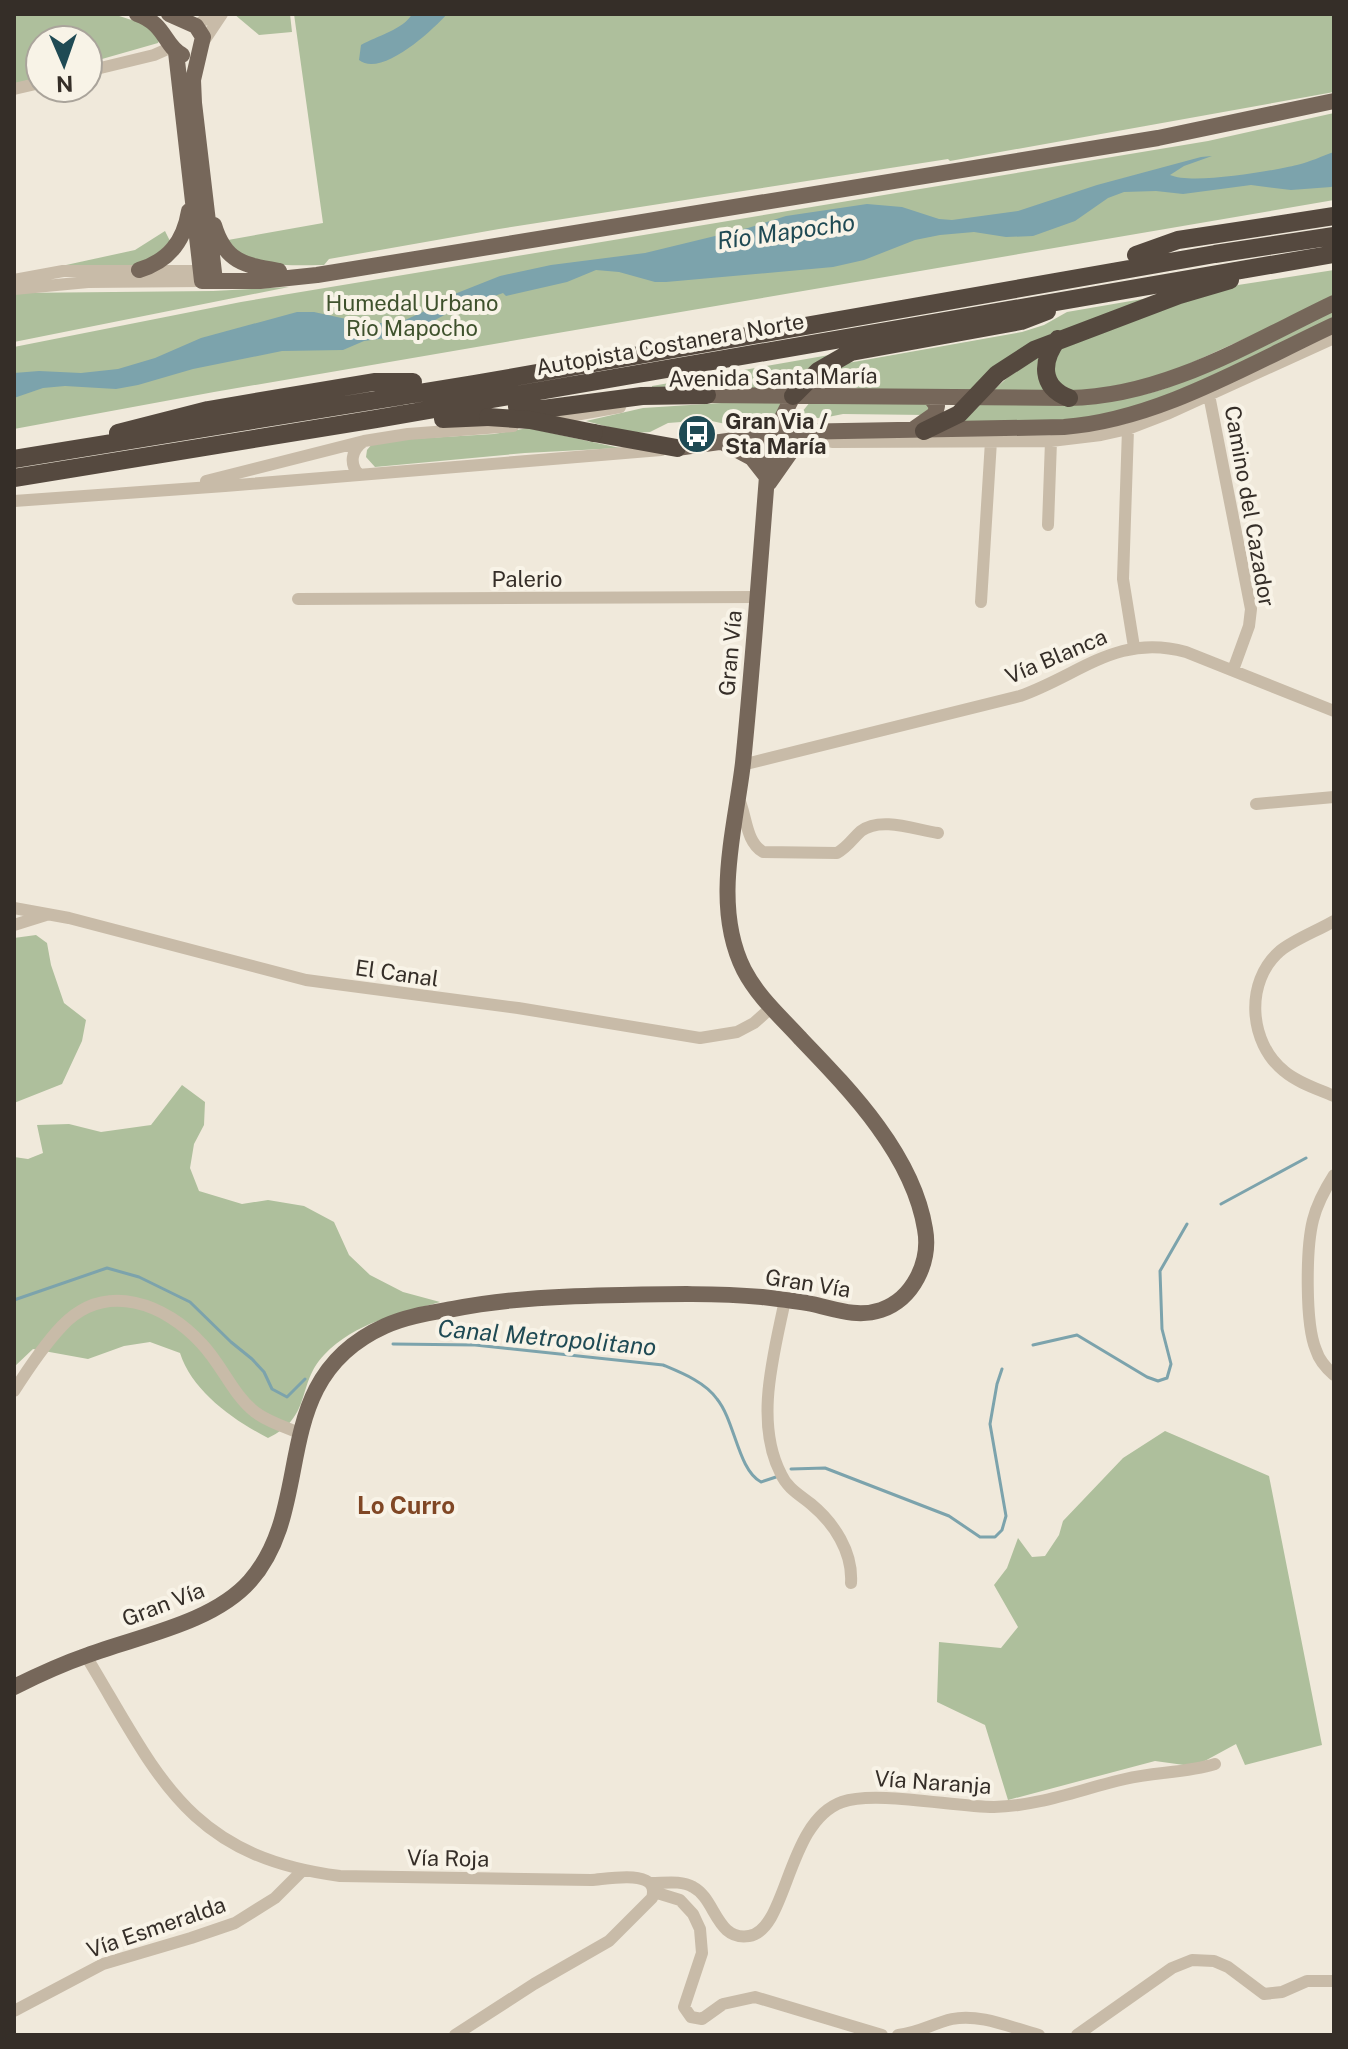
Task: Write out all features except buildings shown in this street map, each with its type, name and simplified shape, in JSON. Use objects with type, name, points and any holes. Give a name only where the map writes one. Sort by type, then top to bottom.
[{"type":"highway","points":[[1136,255],[1178,240],[1334,216]]},
{"type":"highway","name":"Autopista Costanera Norte","points":[[14,459],[490,382],[1215,254],[1334,236]]},
{"type":"highway","points":[[915,431],[951,420],[1012,362],[1058,339],[1179,295],[1334,255]]},
{"type":"highway","name":"Autopista Costanera Norte","points":[[14,478],[1334,255]]},
{"type":"highway","points":[[793,396],[818,371],[851,352],[1021,321],[1047,311]]},
{"type":"highway","points":[[1058,339],[1047,355],[1046,375],[1053,388],[1069,398]]},
{"type":"highway","points":[[62,452],[88,441],[178,416],[374,382],[413,382]]},
{"type":"highway","points":[[517,407],[543,409],[642,396],[707,395]]},
{"type":"highway","points":[[376,419],[400,421],[488,417],[530,420],[677,448]]},
{"type":"main road","points":[[137,14],[155,23],[173,47],[189,56],[200,48]]},
{"type":"main road","points":[[169,14],[193,25],[203,37],[193,80],[198,194],[218,239],[228,253],[247,265],[279,271]]},
{"type":"main road","points":[[193,25],[176,28],[173,47],[198,194],[207,276]]},
{"type":"main road","points":[[207,276],[296,278],[1158,138],[1334,101]]},
{"type":"main road","points":[[139,270],[162,260],[179,243],[198,194]]},
{"type":"main road","points":[[207,276],[279,271],[327,272]]},
{"type":"main road","name":"Avenida Santa María","points":[[707,395],[1069,398],[1129,392],[1180,376],[1334,303]]},
{"type":"main road","name":"Avenida Santa María","points":[[677,448],[774,434],[826,437],[1064,427],[1116,419],[1186,394],[1334,325]]},
{"type":"main road","name":"Gran Vía","points":[[14,1687],[86,1656],[207,1613],[247,1585],[263,1564],[274,1541],[300,1433],[315,1392],[338,1360],[369,1334],[399,1320],[472,1305],[547,1297],[682,1293],[785,1300],[866,1314],[886,1308],[903,1297],[915,1282],[927,1242],[918,1204],[902,1168],[883,1133],[845,1084],[772,1007],[743,969],[730,930],[728,890],[766,482],[774,434],[793,396]]},
{"type":"main road","points":[[915,431],[935,414],[937,406],[930,397]]},
{"type":"main road","name":"Gran Vía","points":[[766,482],[795,446],[826,437]]},
{"type":"main road","points":[[722,442],[752,458],[766,482]]},
{"type":"street","points":[[193,25],[212,14]]},
{"type":"street","points":[[200,48],[222,14]]},
{"type":"street","points":[[104,67],[173,47]]},
{"type":"street","points":[[14,280],[51,272],[139,270],[207,276]]},
{"type":"street","points":[[14,289],[207,276]]},
{"type":"street","name":"Avenida Santa María","points":[[826,437],[991,441],[1080,439],[1128,429],[1334,338]]},
{"type":"street","name":"Avenida Santa María","points":[[155,490],[234,475],[364,441],[408,434],[521,425],[707,395]]},
{"type":"street","name":"Camino del Cazador","points":[[1209,395],[1251,609],[1249,626],[1233,670]]},
{"type":"street","points":[[1128,429],[1123,579],[1134,647]]},
{"type":"street","points":[[359,475],[353,466],[353,455],[364,441]]},
{"type":"street","points":[[981,602],[991,441]]},
{"type":"street","points":[[1048,525],[1051,441]]},
{"type":"street","name":"Avenida Santa María","points":[[14,501],[677,448]]},
{"type":"street","name":"Palerio","points":[[298,599],[757,597]]},
{"type":"street","name":"Vía Blanca","points":[[742,765],[1020,696],[1105,655],[1134,647],[1174,648],[1334,711]]},
{"type":"street","points":[[738,797],[746,813],[750,839],[763,852],[837,853],[873,825],[938,833]]},
{"type":"street","points":[[1256,804],[1334,797]]},
{"type":"street","name":"El Canal","points":[[14,908],[49,914],[306,980],[518,1008],[700,1038],[725,1035],[745,1028],[772,1007]]},
{"type":"street","points":[[14,925],[49,914]]},
{"type":"street","points":[[1334,921],[1275,956],[1260,982],[1255,1012],[1262,1042],[1278,1066],[1291,1076],[1334,1096]]},
{"type":"street","points":[[1334,1175],[1313,1220],[1308,1271],[1314,1345],[1319,1358],[1334,1375]]},
{"type":"street","points":[[785,1300],[769,1394],[772,1450],[785,1481],[819,1511],[839,1535],[849,1563],[851,1583]]},
{"type":"street","points":[[14,1391],[62,1326],[75,1316],[104,1304],[121,1301],[139,1303],[154,1307],[188,1330],[215,1359],[252,1410],[300,1433]]},
{"type":"street","name":"Vía Roja","points":[[86,1656],[161,1780],[187,1811],[229,1841],[265,1858],[303,1870],[359,1877],[633,1878],[646,1879],[653,1888]]},
{"type":"street","name":"Vía Naranja","points":[[653,1888],[675,1882],[697,1888],[724,1928],[738,1936],[750,1936],[761,1932],[769,1924],[783,1884],[812,1823],[841,1802],[863,1798],[1008,1806],[1042,1802],[1127,1778],[1215,1764]]},
{"type":"street","name":"Vía Esmeralda","points":[[14,2011],[103,1964],[235,1923],[275,1898],[303,1870]]},
{"type":"street","points":[[455,2035],[609,1941],[639,1913],[653,1888],[680,1900],[693,1914],[700,1929],[702,1953],[684,2007],[691,2017],[702,2019],[723,2004],[755,1997],[882,2035]]},
{"type":"street","points":[[1077,2035],[1172,1968],[1192,1960],[1221,1963],[1264,1994],[1282,1992],[1307,1981],[1332,1981]]},
{"type":"street","points":[[898,2035],[919,2032],[949,2019],[966,2018],[1039,2035]]},
{"type":"green space","points":[[14,14],[113,14],[144,24],[160,39],[158,43],[104,58],[104,24],[24,24],[24,81],[14,84]]},
{"type":"green space","points":[[234,14],[290,14],[292,32],[259,35]]},
{"type":"green space","points":[[294,14],[1334,14],[1334,92],[950,161],[499,229],[329,259],[324,265],[281,265],[249,259],[228,240],[323,223]]},
{"type":"green space","name":"Humedal Urbano Río Mapocho","points":[[1334,113],[1334,200],[14,429],[14,347],[241,302],[1208,141]]},
{"type":"green space","points":[[165,231],[170,241],[145,266],[43,270],[135,250]]},
{"type":"green space","points":[[1334,270],[1334,298],[1158,378],[1075,393],[1055,380],[1053,356],[1062,347],[1225,287]]},
{"type":"green space","points":[[289,287],[14,342],[14,293]]},
{"type":"green space","points":[[1160,296],[1046,338],[971,392],[871,391],[814,384],[848,363],[1022,332],[1044,325],[1067,312]]},
{"type":"green space","points":[[1334,311],[1334,319],[1183,390],[1092,420],[962,422],[981,404],[1122,399],[1167,388]]},
{"type":"green space","points":[[835,354],[790,389],[652,389],[652,386]]},
{"type":"green space","points":[[1038,357],[1049,391],[994,390],[1007,378]]},
{"type":"green space","points":[[784,399],[770,426],[744,428],[707,420],[668,423],[650,432],[631,433],[586,421],[643,408]]},
{"type":"green space","points":[[811,401],[930,404],[927,415],[843,414],[797,418]]},
{"type":"green space","points":[[528,428],[620,448],[375,467],[366,457],[372,444],[494,434]]},
{"type":"green space","points":[[36,935],[47,943],[64,1003],[86,1020],[82,1041],[62,1084],[14,1103],[14,938]]},
{"type":"green space","points":[[182,1085],[205,1102],[204,1125],[194,1144],[190,1168],[199,1191],[242,1204],[268,1200],[304,1206],[334,1222],[349,1255],[370,1275],[403,1292],[440,1302],[378,1321],[349,1334],[336,1344],[315,1366],[292,1420],[268,1438],[215,1403],[194,1380],[180,1353],[150,1342],[124,1346],[88,1359],[33,1349],[14,1367],[14,1157],[28,1159],[43,1153],[37,1125],[69,1124],[101,1132],[151,1125]]},
{"type":"green space","points":[[1165,1431],[1269,1476],[1322,1745],[1245,1765],[1236,1744],[1201,1763],[1184,1765],[1155,1761],[1008,1800],[985,1725],[937,1702],[939,1642],[1001,1648],[1018,1627],[994,1585],[1007,1568],[1018,1538],[1032,1557],[1045,1556],[1059,1535],[1063,1521],[1123,1458]]},
{"type":"water","points":[[412,14],[447,14],[418,41],[393,58],[368,64],[359,60],[361,45],[397,28]]},
{"type":"water","name":"Río Mapocho","points":[[1334,152],[1334,186],[1331,187],[1291,190],[1251,185],[1183,194],[1124,192],[1108,198],[1075,221],[1033,236],[1006,237],[974,232],[940,235],[833,267],[666,282],[596,270],[567,282],[506,296],[503,293],[450,312],[407,335],[364,341],[343,350],[282,351],[116,389],[65,386],[43,388],[14,398],[14,373],[81,373],[118,369],[155,358],[201,338],[297,312],[314,312],[369,324],[403,321],[452,295],[500,276],[551,265],[645,253],[786,216],[867,204],[902,207],[952,220],[1018,211],[1097,185],[1201,157],[1212,156],[1184,166],[1170,175],[1213,178],[1252,173],[1302,164]]},
{"type":"waterway","name":"Canal Metropolitano","points":[[1221,1204],[1306,1158]]},
{"type":"waterway","name":"Canal Metropolitano","points":[[1033,1345],[1077,1335],[1147,1377],[1158,1381],[1167,1378],[1171,1364],[1162,1329],[1160,1271],[1187,1224]]},
{"type":"waterway","name":"Canal Metropolitano","points":[[14,1300],[107,1268],[139,1277],[190,1302],[252,1359],[264,1372],[272,1389],[287,1397],[305,1379]]},
{"type":"waterway","name":"Canal Metropolitano","points":[[393,1344],[475,1345],[663,1365],[700,1383],[717,1399],[753,1476],[761,1482],[776,1477]]},
{"type":"waterway","name":"Canal Metropolitano","points":[[791,1469],[825,1468],[949,1516],[980,1537],[995,1537],[1002,1530],[1006,1516],[990,1424],[1002,1369]]},
{"type":"place","name":"Gran Via / Sta María","points":[[697,434]]},
{"type":"district","name":"Lo Curro","points":[[406,1506]]}]
